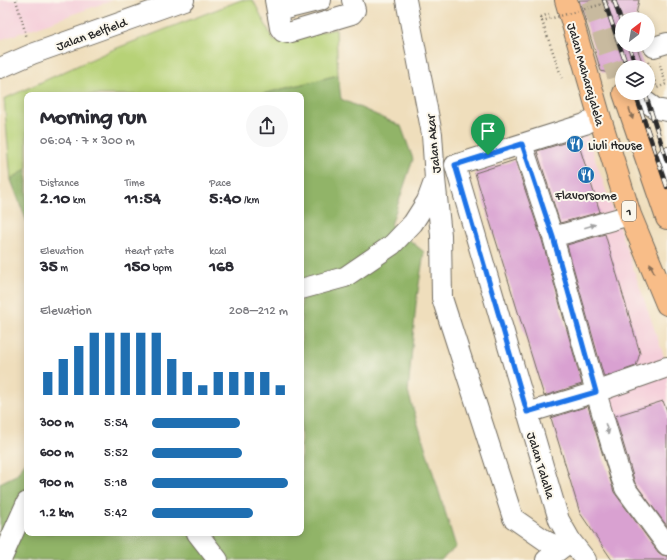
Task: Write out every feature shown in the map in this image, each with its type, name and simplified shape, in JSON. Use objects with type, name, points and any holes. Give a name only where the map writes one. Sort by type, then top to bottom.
[{"type":"highway","name":"Jalan Maharajalela","points":[[566,0],[630,215],[667,304]]},
{"type":"highway","points":[[628,100],[665,212]]},
{"type":"street","points":[[135,17],[151,0]]},
{"type":"street","name":"Jalan Belfield","points":[[0,68],[32,54],[184,0]]},
{"type":"street","points":[[321,0],[276,5],[280,28],[283,32],[288,33],[352,14],[355,10],[352,0]]},
{"type":"street","name":"Jalan Akar","points":[[304,288],[345,277],[392,245],[413,222],[427,201],[435,179],[432,134],[406,0]]},
{"type":"street","points":[[644,100],[656,108],[667,111]]},
{"type":"street","name":"Jalan Talalla","points":[[586,560],[559,550],[559,520],[455,165],[585,124],[599,115]]},
{"type":"street","points":[[522,144],[553,237],[596,392],[625,488],[667,545]]},
{"type":"street","points":[[665,212],[664,173],[667,157]]},
{"type":"street","points":[[435,179],[441,235],[442,298],[513,518],[559,550]]},
{"type":"street","points":[[553,237],[630,215]]},
{"type":"street","points":[[527,412],[596,392],[667,367]]},
{"type":"street","points":[[1,560],[24,509]]},
{"type":"street","points":[[199,536],[218,560]]},
{"type":"path","points":[[16,0],[29,42]]},
{"type":"path","points":[[542,21],[617,0]]},
{"type":"path","points":[[549,14],[541,17],[562,78]]},
{"type":"path","points":[[659,48],[666,84],[657,88],[659,48]]},
{"type":"shaded area","points":[[0,0],[113,0],[0,40]]},
{"type":"shaded area","points":[[585,130],[667,365],[667,535],[627,486],[529,148]]},
{"type":"green space","points":[[241,0],[253,0],[274,41],[336,29],[338,75],[271,92],[24,92],[24,170],[11,180],[4,99],[112,50]]},
{"type":"green space","points":[[338,75],[341,99],[401,126],[413,159],[391,225],[424,252],[416,304],[408,392],[456,547],[441,560],[0,560],[0,483],[16,475],[24,464],[24,536],[304,536],[304,92],[271,92]]},
{"type":"green space","points":[[24,170],[24,214],[11,180]]},
{"type":"building","points":[[579,0],[639,0],[636,12],[615,12],[615,52],[639,52],[641,60],[615,60],[615,75],[601,71]]},
{"type":"building","points":[[577,139],[600,212],[560,223],[537,151]]},
{"type":"building","points":[[515,160],[542,240],[582,384],[544,396],[475,173]]},
{"type":"building","points":[[605,234],[640,353],[636,366],[604,377],[567,245]]},
{"type":"building","points":[[663,401],[667,411],[667,526],[635,483],[615,416]]},
{"type":"building","points":[[588,406],[614,492],[658,552],[667,556],[667,560],[612,560],[580,513],[551,418]]},
{"type":"tunnel","points":[[592,0],[615,67]]},
{"type":"railway","points":[[604,0],[625,60]]},
{"type":"railway","points":[[614,0],[618,12]]},
{"type":"railway","points":[[631,52],[634,60]]},
{"type":"railway","points":[[637,100],[667,187]]},
{"type":"railway","points":[[647,100],[667,161]]},
{"type":"place","name":"Liuli House","points":[[575,144]]},
{"type":"place","name":"Flavorsome","points":[[586,175]]},
{"type":"route","points":[[522,144],[553,237],[596,392],[527,412],[455,165],[488,155],[522,144]]}]
